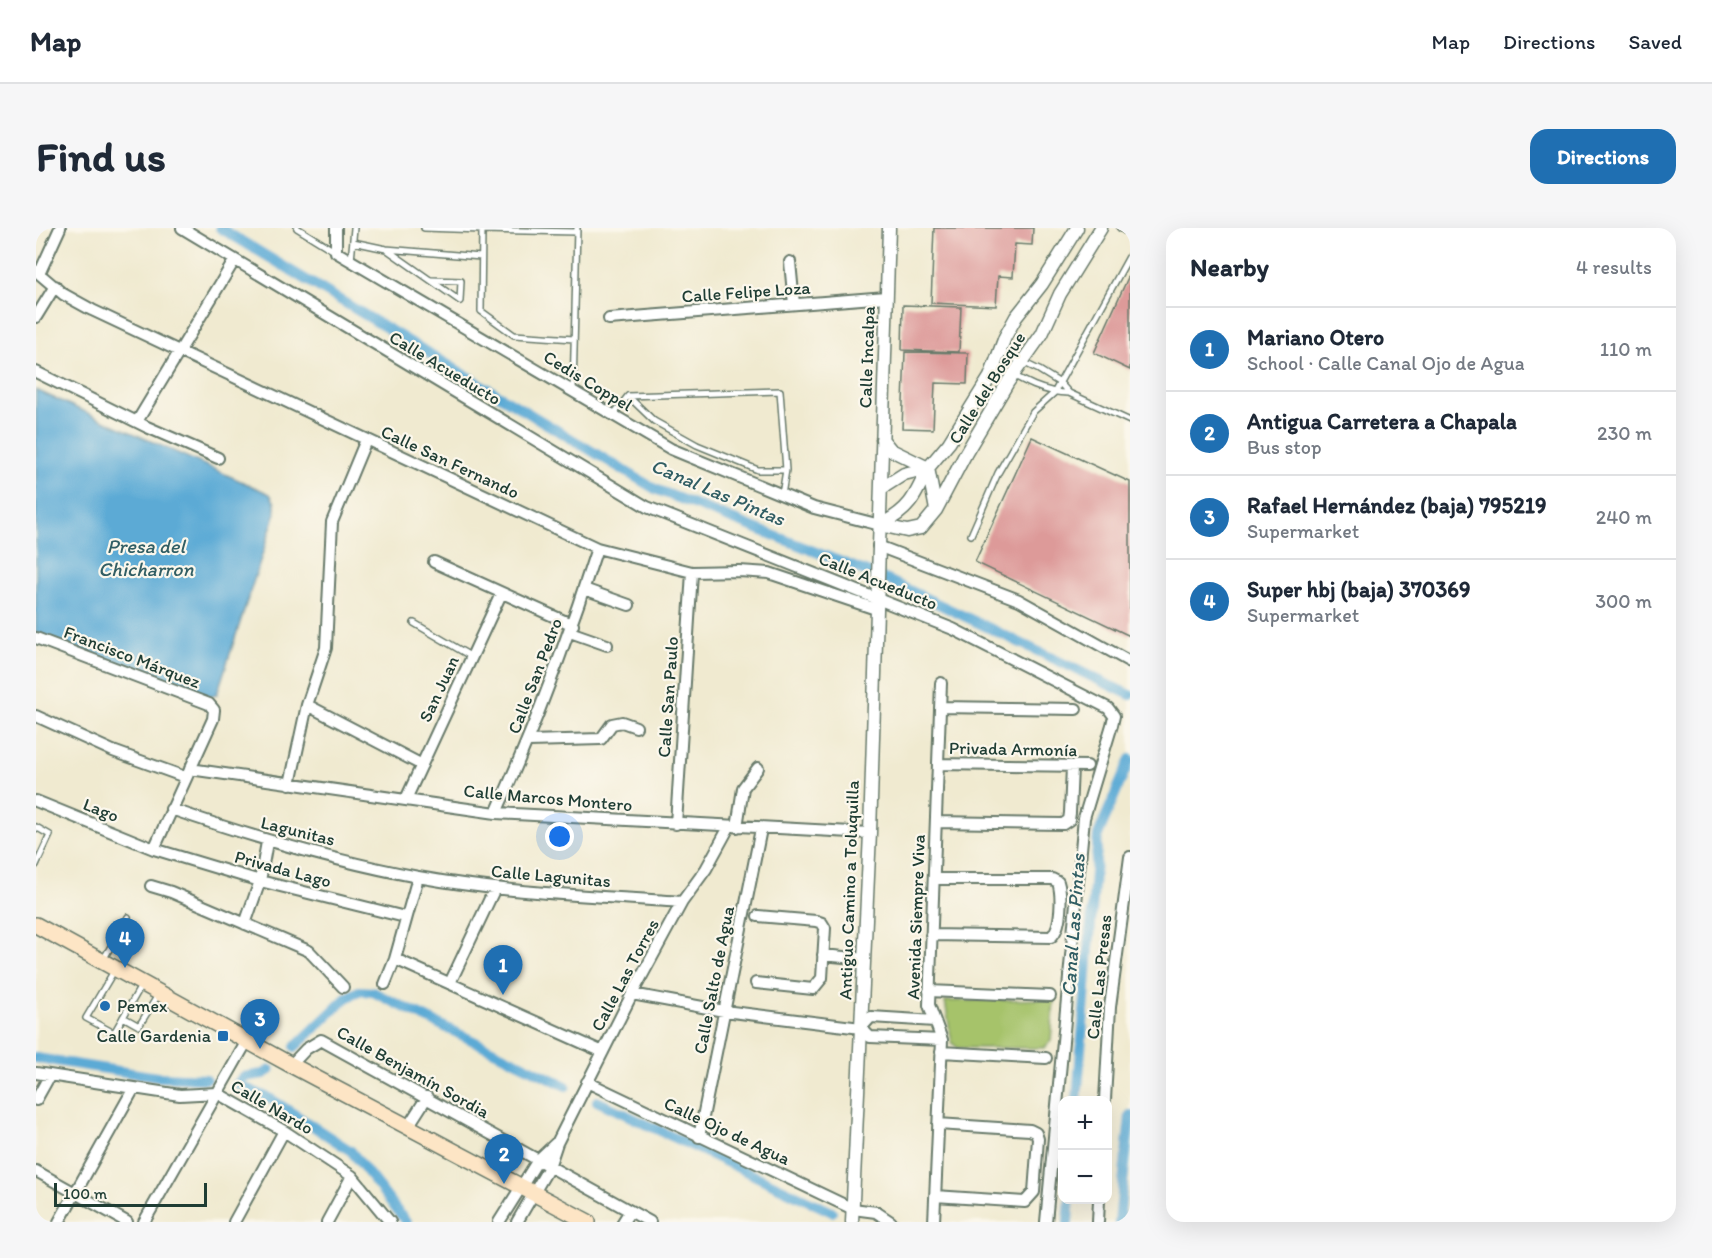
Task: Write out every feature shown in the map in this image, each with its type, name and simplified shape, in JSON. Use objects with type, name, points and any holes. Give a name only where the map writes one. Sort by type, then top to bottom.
[{"type":"main road","points":[[36,925],[291,1065],[409,1125],[526,1191],[588,1222]]},
{"type":"street","points":[[38,272],[60,228]]},
{"type":"street","name":"Calle Acueducto","points":[[182,228],[647,507],[876,603],[953,629],[1107,708],[1114,716],[1084,818],[1046,1222]]},
{"type":"street","points":[[336,228],[336,252]]},
{"type":"street","name":"Calle Incalpa","points":[[880,525],[888,228]]},
{"type":"street","name":"Calle del Bosque","points":[[928,468],[950,443],[971,410],[995,365],[1016,317],[1042,284],[1077,228]]},
{"type":"street","name":"Calle del Bosque","points":[[880,525],[908,531],[921,528],[936,510],[1013,375],[1042,334],[1060,294],[1101,228]]},
{"type":"street","name":"Cedis Coppel","points":[[336,252],[670,449],[814,508],[880,525]]},
{"type":"street","points":[[138,420],[234,261]]},
{"type":"street","points":[[790,262],[794,304]]},
{"type":"street","name":"Calle San Fernando","points":[[38,272],[63,294],[92,310],[597,548],[692,573],[739,571],[769,573],[876,603]]},
{"type":"street","points":[[36,317],[55,286]]},
{"type":"street","name":"Calle Felipe Loza","points":[[609,319],[886,297]]},
{"type":"street","points":[[36,372],[138,420],[147,427],[218,458]]},
{"type":"street","points":[[882,439],[891,450],[928,468]]},
{"type":"street","points":[[290,784],[307,705],[326,648],[332,522],[366,440]]},
{"type":"street","points":[[882,488],[904,474],[928,468]]},
{"type":"street","points":[[928,468],[936,510]]},
{"type":"street","points":[[878,546],[880,525],[898,516],[913,501],[928,468]]},
{"type":"street","name":"Calle Acueducto","points":[[878,546],[1019,600],[1130,662]]},
{"type":"street","name":"Antiguo Camino a Toluquilla","points":[[852,1222],[870,833],[878,546]]},
{"type":"street","name":"Calle San Pedro","points":[[496,813],[529,741],[571,628],[597,548]]},
{"type":"street","points":[[434,562],[607,645]]},
{"type":"street","name":"Calle San Paulo","points":[[676,824],[692,573]]},
{"type":"street","points":[[584,589],[629,605]]},
{"type":"street","name":"San Juan","points":[[406,799],[501,594]]},
{"type":"street","name":"Francisco Márquez","points":[[36,638],[209,704],[213,710],[213,719],[187,773]]},
{"type":"street","name":"Avenida Siempre Viva","points":[[934,1222],[942,1046],[929,1005],[929,991],[941,683]]},
{"type":"street","points":[[307,705],[422,765]]},
{"type":"street","points":[[940,707],[1076,709]]},
{"type":"street","name":"Calle Marcos Montero","points":[[36,716],[113,752],[187,773],[406,799],[496,813],[761,829],[870,833]]},
{"type":"street","points":[[529,741],[601,739],[612,724],[622,722],[636,727]]},
{"type":"street","name":"Privada Armonía","points":[[938,764],[1087,766]]},
{"type":"street","points":[[936,822],[1063,824],[1069,820],[1072,767]]},
{"type":"street","name":"Calle Las Torres","points":[[526,1191],[549,1167],[556,1143],[632,994],[682,902],[733,827],[743,788],[758,768]]},
{"type":"street","points":[[154,849],[187,773]]},
{"type":"street","name":"Lago","points":[[36,801],[154,849]]},
{"type":"street","name":"Lagunitas","points":[[171,809],[267,842],[418,877]]},
{"type":"street","name":"Calle Salto de Agua","points":[[699,1137],[761,829]]},
{"type":"street","points":[[245,924],[260,881],[267,842]]},
{"type":"street","name":"Privada Lago","points":[[154,849],[260,881],[405,917]]},
{"type":"street","name":"Calle Las Presas","points":[[1105,1096],[1110,1007],[1130,857]]},
{"type":"street","points":[[385,984],[395,959],[418,877]]},
{"type":"street","name":"Calle Lagunitas","points":[[418,877],[495,888],[682,902]]},
{"type":"street","points":[[932,935],[1052,937],[1058,927],[1058,882],[1052,879],[934,879]]},
{"type":"street","points":[[151,886],[309,951],[343,987]]},
{"type":"street","points":[[450,983],[495,888]]},
{"type":"street","points":[[756,983],[813,989],[822,978],[825,928],[822,922],[758,916]]},
{"type":"street","points":[[823,955],[864,958]]},
{"type":"street","points":[[395,959],[603,1052]]},
{"type":"street","points":[[929,991],[1050,996]]},
{"type":"street","points":[[632,994],[724,1011],[861,1028],[870,1036],[1046,1058]]},
{"type":"street","points":[[861,1028],[871,1017],[935,1021]]},
{"type":"street","name":"Calle Benjamín Sordia","points":[[291,1065],[306,1049],[321,1040],[650,1222]]},
{"type":"street","points":[[144,1222],[247,1041]]},
{"type":"street","name":"Calle Nardo","points":[[36,1072],[180,1095],[217,1093],[284,1131],[352,1176],[390,1222]]},
{"type":"street","points":[[36,1100],[50,1075]]},
{"type":"street","name":"Calle Ojo de Agua","points":[[587,1082],[853,1209],[876,1212],[891,1222]]},
{"type":"street","points":[[59,1222],[134,1088]]},
{"type":"street","points":[[409,1125],[427,1097]]},
{"type":"street","points":[[935,1196],[1025,1202],[1034,1192],[1038,1139],[1036,1133],[1030,1130],[938,1124]]},
{"type":"street","points":[[234,1222],[284,1131]]},
{"type":"street","name":"Calle Las Torres","points":[[526,1191],[538,1160],[556,1143]]},
{"type":"street","points":[[36,1172],[127,1222]]},
{"type":"street","points":[[327,1222],[352,1176]]},
{"type":"street","points":[[499,1222],[508,1208],[526,1191]]},
{"type":"street","points":[[519,1219],[526,1191]]},
{"type":"street","points":[[1098,1222],[1100,1204]]},
{"type":"street","points":[[508,1208],[519,1219]]},
{"type":"street","points":[[623,1222],[630,1211]]},
{"type":"lane","name":"Cedis Coppel","points":[[297,228],[336,252]]},
{"type":"lane","points":[[351,261],[354,228]]},
{"type":"lane","points":[[424,228],[577,230],[573,392]]},
{"type":"lane","points":[[1120,228],[1130,234]]},
{"type":"lane","points":[[482,230],[481,311],[514,335],[574,339]]},
{"type":"lane","points":[[353,242],[386,249],[482,257]]},
{"type":"lane","points":[[386,249],[460,301],[461,280],[431,280]]},
{"type":"lane","points":[[971,535],[998,472],[1033,412],[1054,393],[1130,255]]},
{"type":"lane","points":[[1000,351],[1023,361],[1060,383],[1069,393],[1130,421]]},
{"type":"lane","points":[[995,365],[1054,393],[1069,393]]},
{"type":"lane","points":[[613,415],[628,396],[780,391],[786,470],[782,495]]},
{"type":"lane","points":[[628,396],[654,420],[697,445],[758,470],[786,470]]},
{"type":"lane","points":[[414,623],[472,657]]},
{"type":"lane","points":[[36,827],[50,835],[36,865]]},
{"type":"lane","points":[[128,917],[86,1018],[114,1033],[142,984]]},
{"type":"lane","points":[[123,1017],[139,1026],[159,993]]},
{"type":"green space","points":[[1054,999],[1051,1041],[1044,1048],[958,1048],[952,1043],[945,1001]]},
{"type":"water","name":"Presa del Chicharron","points":[[36,390],[270,494],[275,503],[275,515],[217,694],[211,697],[199,695],[36,633]]},
{"type":"building","points":[[934,228],[1033,228],[1032,245],[1015,244],[1013,277],[998,276],[996,306],[931,303]]},
{"type":"building","points":[[1130,273],[1130,370],[1094,353]]},
{"type":"building","points":[[903,305],[961,307],[959,352],[902,350]]},
{"type":"building","points":[[905,352],[968,353],[967,384],[935,383],[933,429],[902,428]]},
{"type":"building","points":[[1032,437],[1130,482],[1130,636],[975,562]]},
{"type":"waterway","name":"Canal Las Pintas","points":[[220,228],[655,489],[890,581],[1130,695]]},
{"type":"waterway","name":"Canal Las Pintas","points":[[1077,1096],[1098,835],[1130,759]]},
{"type":"waterway","points":[[295,1047],[346,998],[359,991],[373,992],[566,1086]]},
{"type":"waterway","points":[[36,1058],[157,1077],[206,1079]]},
{"type":"waterway","points":[[270,1070],[263,1074],[243,1077],[237,1084],[271,1099],[351,1151],[406,1222]]},
{"type":"waterway","points":[[597,1101],[832,1212]]},
{"type":"waterway","points":[[1119,1222],[1130,1115]]},
{"type":"waterway","name":"Canal Las Pintas","points":[[1068,1222],[1070,1204]]},
{"type":"place","name":"Super hbj (baja) 370369","points":[[125,968]]},
{"type":"place","name":"Mariano Otero","points":[[503,995]]},
{"type":"place","name":"Pemex","points":[[105,1006]]},
{"type":"place","name":"Calle Gardenia","points":[[223,1036]]},
{"type":"place","name":"Rafael Hernández (baja) 795219","points":[[260,1049]]},
{"type":"place","name":"Antigua Carretera a Chapala","points":[[504,1184]]}]
